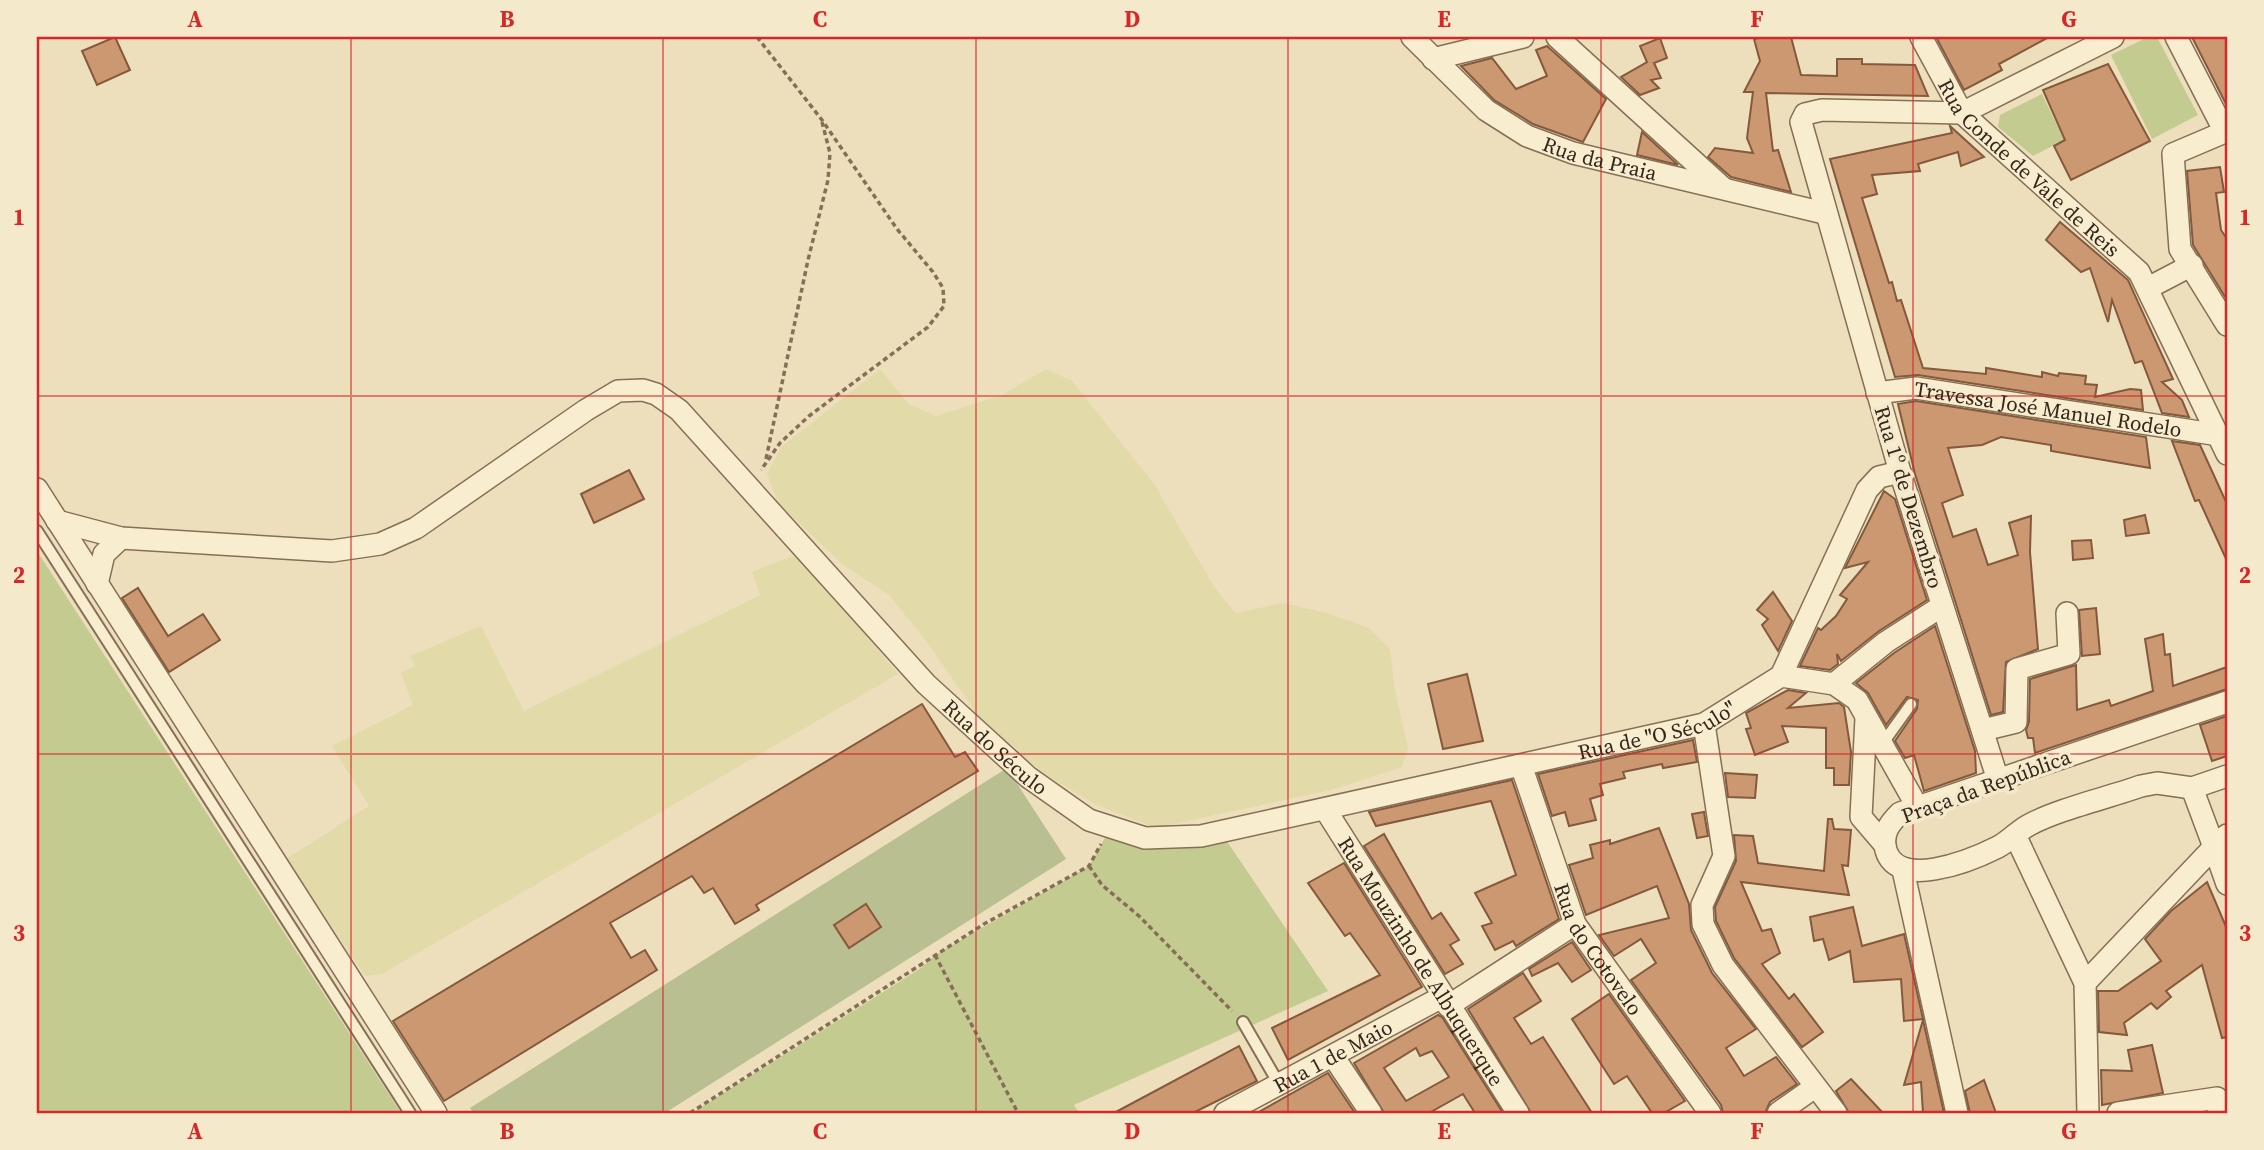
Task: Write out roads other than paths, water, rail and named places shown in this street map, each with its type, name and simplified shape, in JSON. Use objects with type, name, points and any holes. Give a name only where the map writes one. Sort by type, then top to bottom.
[{"type":"street","name":"Rua da Praia","points":[[1412,37],[1486,110],[1527,136],[1573,153],[1824,213]]},
{"type":"street","points":[[1433,59],[1523,37]]},
{"type":"street","points":[[1557,37],[1723,188]]},
{"type":"street","name":"Rua Conde de Vale de Reis","points":[[1921,37],[1962,113],[2139,272],[2223,444]]},
{"type":"street","points":[[1962,113],[2113,37]]},
{"type":"street","points":[[2176,37],[2226,131],[2173,154],[2180,249],[2227,325]]},
{"type":"street","name":"Rua 1º de Dezembro","points":[[1962,113],[1822,110],[1805,114],[1801,122],[1824,213],[1899,472],[1998,780]]},
{"type":"street","points":[[2148,288],[2192,265]]},
{"type":"street","name":"Travessa José Manuel Rodelo","points":[[1877,393],[1916,388],[2223,444]]},
{"type":"street","name":"Rua do Século","points":[[57,521],[121,538],[332,551],[380,544],[416,528],[586,410],[618,391],[656,394],[668,401],[750,486],[926,684],[1028,778],[1089,820],[1145,838],[1201,836],[1325,809]]},
{"type":"street","points":[[1899,472],[1879,477],[1867,490],[1781,676],[1834,684],[1857,700],[1918,808]]},
{"type":"street","points":[[37,489],[436,1113]]},
{"type":"street","points":[[97,584],[104,554],[121,538]]},
{"type":"street","points":[[1834,684],[1886,642],[1942,606]]},
{"type":"street","points":[[1983,730],[2016,722],[2017,669],[2069,654],[2067,613]]},
{"type":"street","name":"Rua de \"O Século\"","points":[[1325,809],[1704,724],[1781,676]]},
{"type":"street","name":"Praça da República","points":[[1903,870],[1894,862],[1885,845],[1891,822],[1900,813],[2227,702]]},
{"type":"street","points":[[1866,718],[1861,817],[1885,845]]},
{"type":"street","points":[[1704,724],[1724,856],[1702,905],[1703,924],[1723,965],[1836,1113]]},
{"type":"street","name":"Rua do Cotovelo","points":[[1521,765],[1575,923],[1710,1113]]},
{"type":"street","points":[[1957,1113],[1903,870],[1914,873],[1930,871],[1997,847],[2030,825],[2141,786],[2158,783],[2192,788],[2227,776]]},
{"type":"street","points":[[2192,788],[2220,841],[2227,884]]},
{"type":"street","name":"Rua Mouzinho de Albuquerque","points":[[1325,809],[1445,1002],[1518,1113]]},
{"type":"street","points":[[2015,835],[2085,983],[2088,1113]]},
{"type":"street","points":[[2085,983],[2220,841]]},
{"type":"street","name":"Rua 1 de Maio","points":[[1228,1113],[1333,1055],[1445,1002],[1575,923]]},
{"type":"street","points":[[1333,1055],[1371,1113]]},
{"type":"street","points":[[1778,1113],[1815,1087]]},
{"type":"street","points":[[2118,1113],[2217,1098],[2219,1113]]},
{"type":"lane","points":[[37,531],[410,1113]]},
{"type":"lane","points":[[1883,743],[1911,704]]},
{"type":"lane","points":[[1243,1022],[1279,1084]]}]
